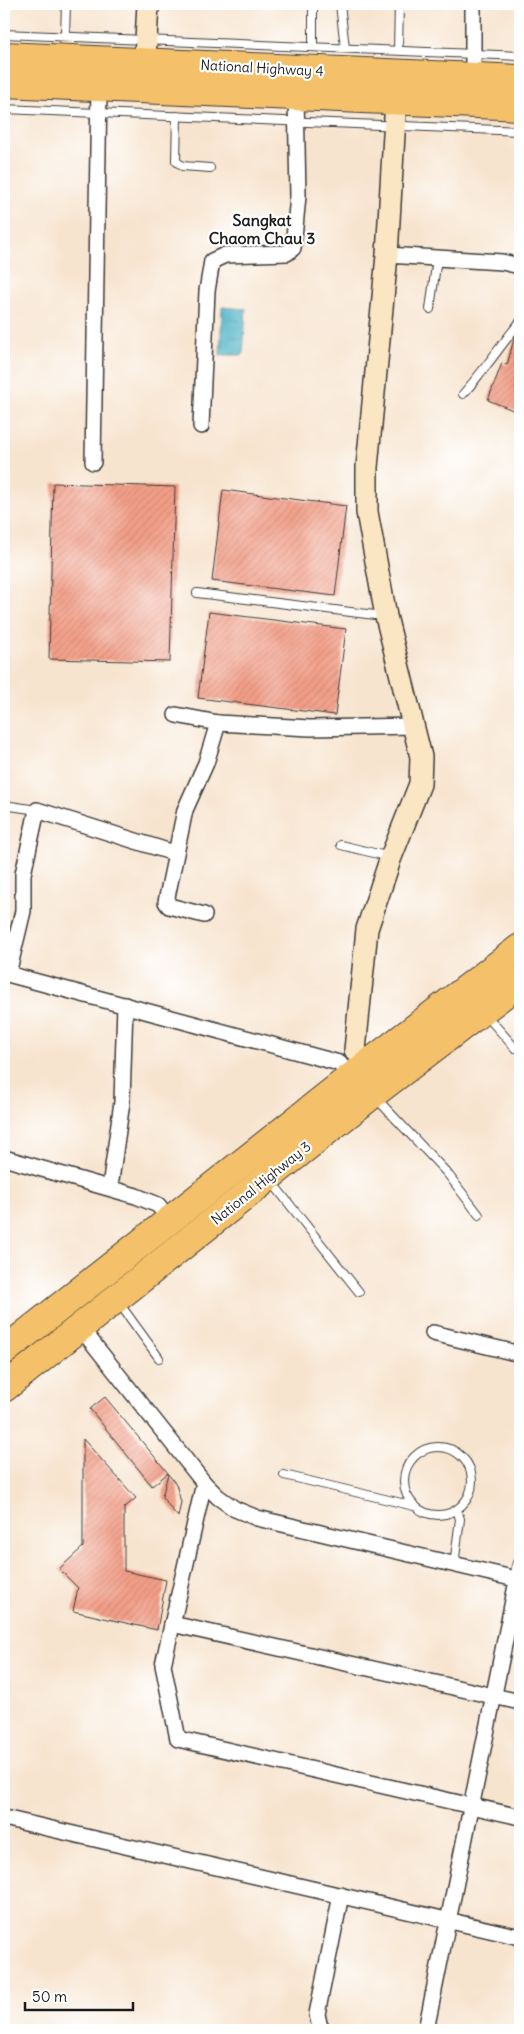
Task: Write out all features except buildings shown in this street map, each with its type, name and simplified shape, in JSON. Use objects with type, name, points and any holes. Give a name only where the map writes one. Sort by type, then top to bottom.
[{"type":"highway","name":"National Highway 4","points":[[4,56],[145,64],[474,66],[520,79]]},
{"type":"highway","name":"National Highway 4","points":[[4,83],[99,100],[145,64]]},
{"type":"highway","name":"National Highway 4","points":[[145,64],[296,108],[396,113],[520,106]]},
{"type":"highway","name":"National Highway 3","points":[[4,1351],[170,1220],[353,1064],[520,948]]},
{"type":"highway","name":"National Highway 3","points":[[4,1388],[373,1094],[520,982]]},
{"type":"street","points":[[145,64],[148,4]]},
{"type":"street","points":[[473,4],[474,66]]},
{"type":"street","points":[[93,462],[99,100]]},
{"type":"street","points":[[201,426],[208,291],[212,261],[225,255],[287,253],[293,248],[298,196],[296,108]]},
{"type":"street","points":[[174,853],[36,810],[23,874],[23,911],[6,973],[353,1064],[367,929],[391,857],[420,784],[421,757],[415,726],[386,616],[367,512],[367,467],[387,255],[396,113]]},
{"type":"street","points":[[387,255],[502,262],[520,266]]},
{"type":"street","points":[[176,715],[218,723],[310,728],[415,726]]},
{"type":"street","points":[[204,914],[169,906],[166,902],[174,853],[185,810],[206,763],[218,723]]},
{"type":"street","points":[[110,1187],[122,1102],[125,1005]]},
{"type":"street","points":[[4,1158],[110,1187],[158,1205],[170,1220]]},
{"type":"street","points":[[80,1328],[204,1483],[218,1497],[235,1509],[257,1518],[454,1565],[519,1575],[426,2030]]},
{"type":"street","points":[[433,1333],[520,1354]]},
{"type":"street","points":[[204,1483],[163,1665],[178,1739],[520,1817]]},
{"type":"street","points":[[172,1624],[520,1702]]},
{"type":"street","points":[[4,1818],[449,1919],[520,1937]]},
{"type":"street","points":[[321,2029],[317,2014],[341,1895]]},
{"type":"lane","points":[[66,4],[66,36]]},
{"type":"lane","points":[[313,4],[313,47]]},
{"type":"lane","points":[[340,4],[345,48]]},
{"type":"lane","points":[[398,50],[399,4]]},
{"type":"lane","points":[[4,34],[66,36],[145,64],[313,47],[398,50],[474,66],[520,56]]},
{"type":"lane","points":[[4,109],[99,100],[177,116],[296,108]]},
{"type":"lane","points":[[396,113],[520,131]]},
{"type":"lane","points":[[177,116],[176,161],[182,166],[210,168]]},
{"type":"lane","points":[[430,309],[438,258]]},
{"type":"lane","points":[[463,394],[484,372],[496,350],[520,322]]},
{"type":"lane","points":[[197,593],[386,616]]},
{"type":"lane","points":[[4,805],[36,810]]},
{"type":"lane","points":[[341,846],[391,857]]},
{"type":"lane","points":[[483,1010],[515,1048]]},
{"type":"lane","points":[[373,1094],[446,1173],[479,1215]]},
{"type":"lane","points":[[268,1177],[360,1292]]},
{"type":"lane","points":[[116,1299],[160,1358]]},
{"type":"lane","points":[[284,1475],[414,1506],[428,1514],[443,1516],[457,1510],[468,1499],[473,1484],[471,1469],[462,1456],[449,1448],[434,1447],[419,1452],[408,1463],[404,1478],[406,1493],[414,1506]]},
{"type":"lane","points":[[454,1565],[460,1519],[457,1510]]},
{"type":"water","points":[[222,307],[246,309],[243,355],[220,355]]},
{"type":"district","name":"Sangkat Chaom Chau 3","points":[[262,229]]}]
